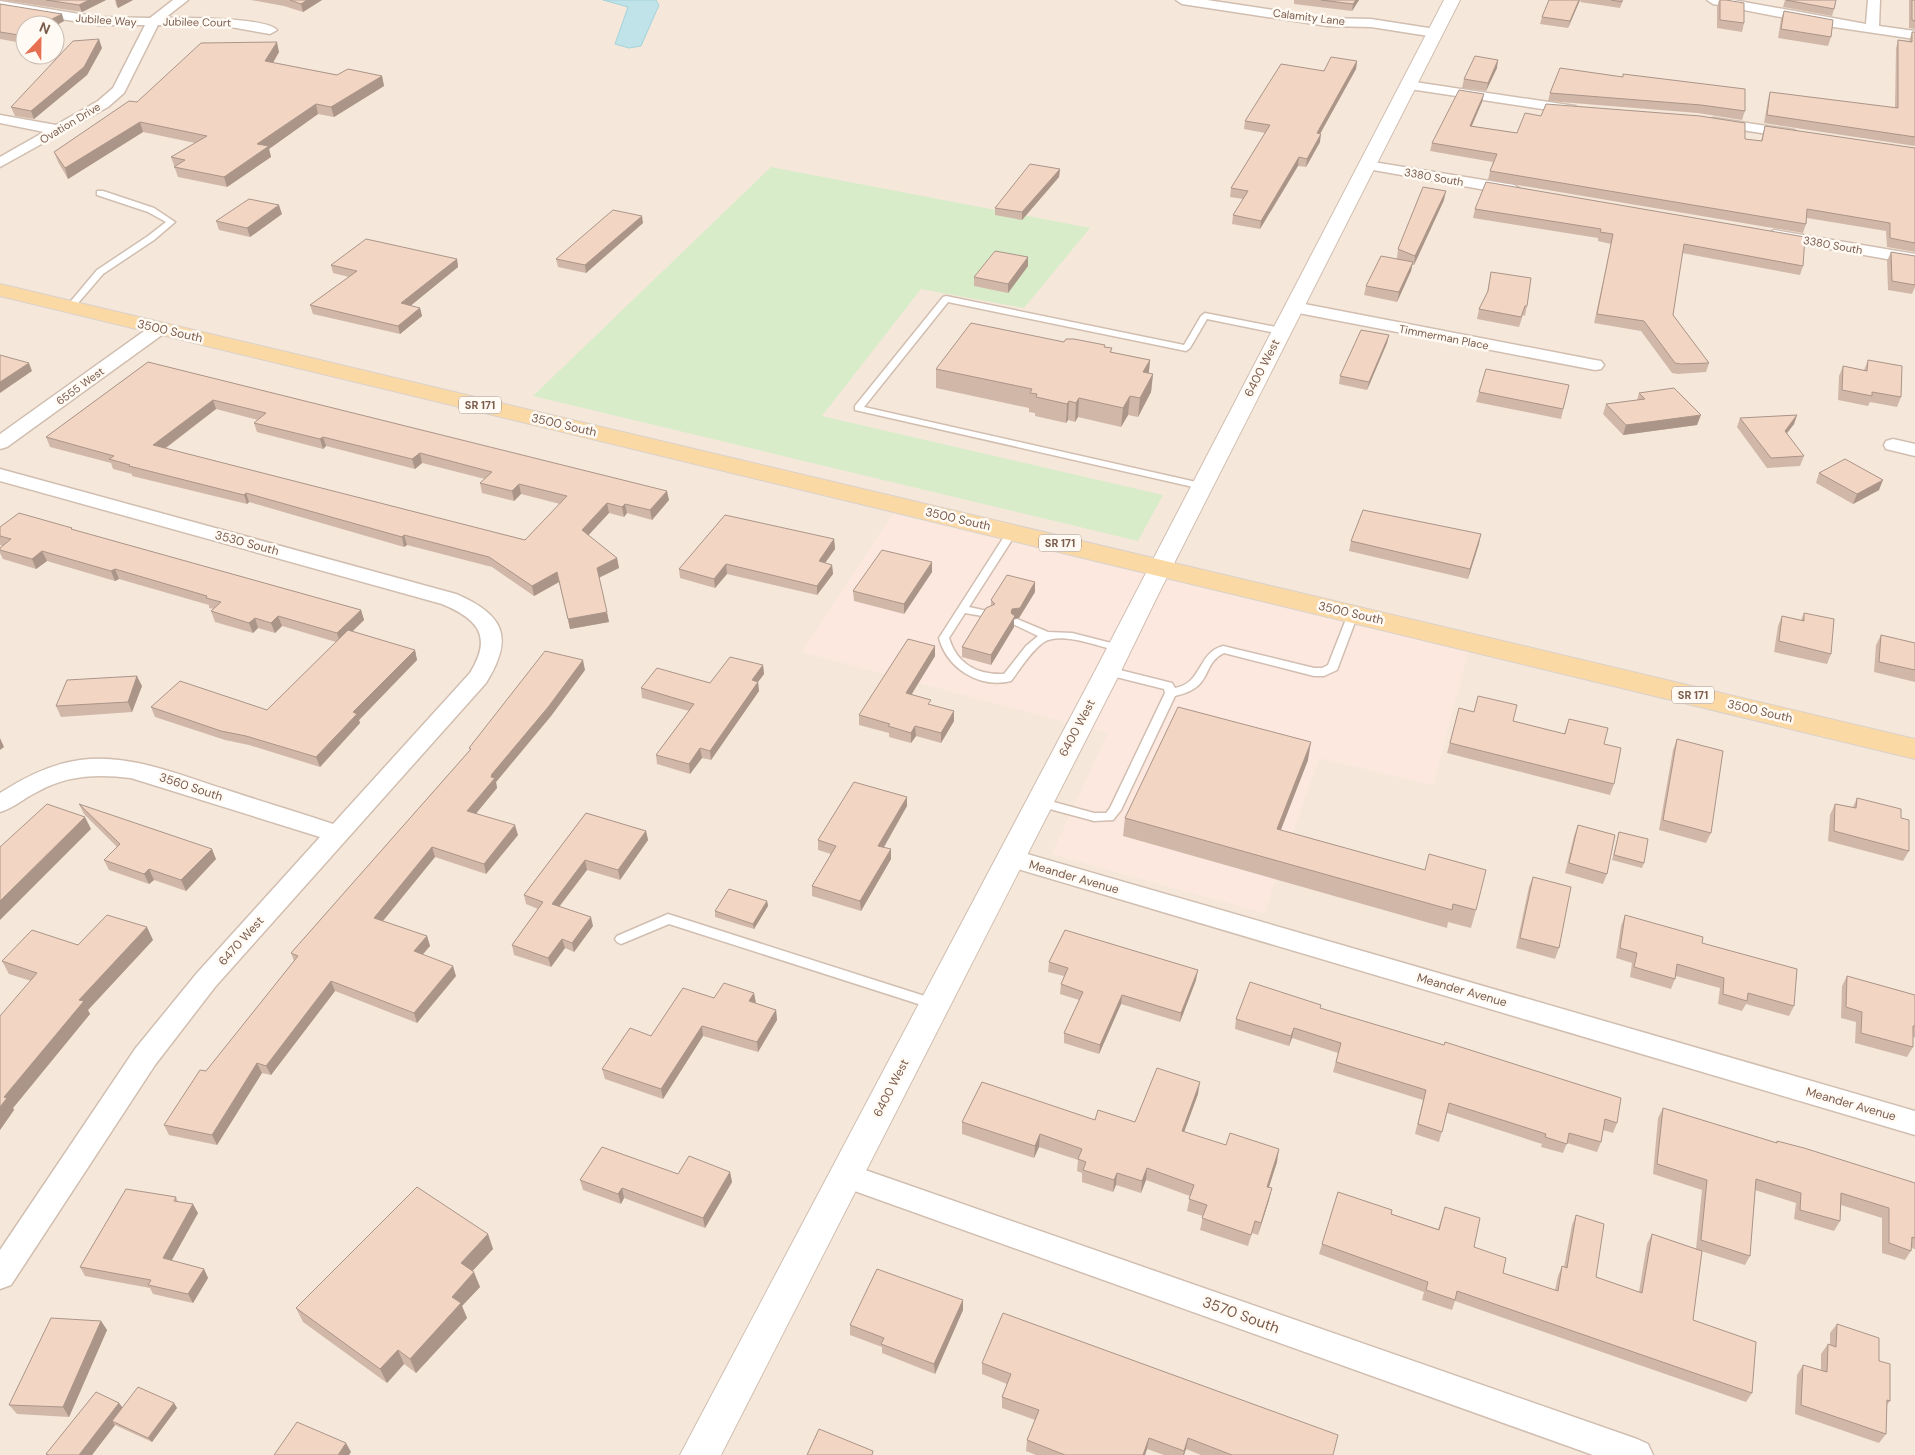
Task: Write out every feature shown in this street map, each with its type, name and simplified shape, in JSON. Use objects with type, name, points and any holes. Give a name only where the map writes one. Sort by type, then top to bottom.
[{"type":"main road","name":"3500 South","points":[[0,290],[1915,749]]},
{"type":"street","name":"Ovation Drive","points":[[0,163],[103,104],[119,90],[153,22],[164,11],[182,0]]},
{"type":"street","name":"Calamity Lane","points":[[1182,0],[1327,22],[1371,23],[1435,33]]},
{"type":"street","name":"6400 West","points":[[700,1455],[1113,660],[1452,0]]},
{"type":"street","points":[[1713,0],[1915,35]]},
{"type":"street","points":[[1872,29],[1874,0]]},
{"type":"street","name":"Jubilee Way","points":[[0,5],[98,21],[153,22]]},
{"type":"street","name":"Jubilee Court","points":[[153,22],[225,22],[270,30]]},
{"type":"street","points":[[1408,85],[1586,111]]},
{"type":"street","points":[[0,119],[59,130]]},
{"type":"street","points":[[1698,119],[1805,136]]},
{"type":"street","name":"3380 South","points":[[1367,165],[1530,193]]},
{"type":"street","name":"3380 South","points":[[1762,233],[1915,259]]},
{"type":"street","name":"Timmerman Place","points":[[1294,308],[1596,364]]},
{"type":"street","name":"6555 West","points":[[0,443],[160,328]]},
{"type":"street","points":[[1893,445],[1915,450]]},
{"type":"street","name":"3530 South","points":[[0,475],[449,599],[472,609],[488,624]]},
{"type":"street","name":"6470 West","points":[[0,1275],[165,1030],[206,980],[486,667],[491,658],[493,640],[488,624]]},
{"type":"street","name":"3560 South","points":[[0,804],[42,780],[60,773],[96,766],[131,769],[338,834]]},
{"type":"street","name":"Meander Avenue","points":[[1010,858],[1915,1123]]},
{"type":"street","name":"3570 South","points":[[846,1175],[1636,1455]]},
{"type":"lane","points":[[70,307],[100,272],[152,238],[171,222],[151,210],[100,193]]},
{"type":"lane","points":[[1202,486],[858,408],[946,299],[1186,348],[1205,316],[1281,332]]},
{"type":"lane","points":[[1012,532],[944,638],[945,647],[964,669],[977,676],[994,679],[1007,678],[1032,647],[1047,636]]},
{"type":"lane","points":[[962,609],[988,614]]},
{"type":"lane","points":[[1171,693],[1189,689],[1200,680],[1209,658],[1215,652],[1223,649],[1314,672],[1324,672],[1333,667],[1353,614]]},
{"type":"lane","points":[[1017,622],[1047,636],[1063,635],[1158,683],[1168,686],[1171,693],[1115,810],[1109,817],[1094,817],[1039,802]]},
{"type":"lane","points":[[621,939],[668,919],[934,1004]]},
{"type":"shaded area","points":[[0,0],[1915,0],[1915,1455],[0,1455]]},
{"type":"shaded area","points":[[893,514],[1468,652],[1433,785],[1319,758],[1264,913],[1052,854],[1108,733],[802,652]]},
{"type":"green space","points":[[771,167],[1090,228],[1024,308],[921,289],[822,416],[1163,495],[1138,541],[533,396]]},
{"type":"water","points":[[603,0],[656,0],[659,5],[641,46],[629,48],[615,44],[628,7]]},
{"type":"building","points":[[46,0],[89,0],[79,5]]},
{"type":"building","points":[[290,0],[307,0],[301,4]]},
{"type":"building","points":[[1321,0],[1356,0],[1353,4]]},
{"type":"building","points":[[1549,0],[1579,0],[1570,21],[1542,17]]},
{"type":"building","points":[[1720,0],[1744,3],[1744,23],[1720,20]]},
{"type":"building","points":[[1786,0],[1836,0],[1834,9]]},
{"type":"building","points":[[1912,0],[1915,0],[1915,21],[1912,20]]},
{"type":"building","points":[[0,4],[62,14],[15,15],[15,34],[0,32]]},
{"type":"building","points":[[1784,11],[1833,20],[1831,37],[1781,29]]},
{"type":"building","points":[[1912,32],[1915,32],[1915,137],[1767,115],[1770,92],[1898,108],[1898,40],[1912,42]]},
{"type":"building","points":[[99,39],[84,67],[31,111],[11,107],[50,65],[65,65],[65,50],[73,41]]},
{"type":"building","points":[[277,42],[265,61],[337,75],[348,69],[382,76],[331,107],[316,104],[257,144],[269,146],[224,177],[174,167],[185,160],[171,157],[207,136],[140,122],[65,168],[54,152],[129,101],[137,102],[201,43]]},
{"type":"building","points":[[1475,56],[1498,60],[1488,83],[1464,79]]},
{"type":"building","points":[[1331,57],[1357,61],[1317,133],[1321,134],[1307,159],[1299,157],[1261,221],[1233,215],[1248,191],[1231,188],[1270,125],[1245,121],[1281,64],[1324,71]]},
{"type":"building","points":[[1560,68],[1623,77],[1623,74],[1745,89],[1745,111],[1701,105],[1550,93]]},
{"type":"building","points":[[1459,90],[1484,94],[1470,126],[1517,133],[1525,113],[1541,116],[1546,104],[1700,116],[1745,123],[1745,139],[1762,141],[1765,126],[1915,148],[1915,243],[1890,238],[1890,223],[1807,209],[1806,224],[1490,171],[1497,154],[1432,143]]},
{"type":"building","points":[[1030,164],[1060,169],[1022,212],[995,208]]},
{"type":"building","points":[[1486,182],[1805,237],[1803,266],[1684,244],[1673,315],[1709,363],[1675,363],[1644,321],[1597,314],[1613,234],[1600,232],[1601,229],[1475,209]]},
{"type":"building","points":[[1423,187],[1446,191],[1415,256],[1398,249]]},
{"type":"building","points":[[249,199],[279,205],[247,228],[216,221]]},
{"type":"building","points":[[613,210],[642,216],[585,265],[556,259]]},
{"type":"building","points":[[366,239],[457,259],[401,303],[420,308],[398,326],[310,305],[357,271],[331,265]]},
{"type":"building","points":[[995,251],[1028,257],[1008,284],[974,277]]},
{"type":"building","points":[[1891,252],[1915,256],[1915,285],[1892,281]]},
{"type":"building","points":[[1381,256],[1413,262],[1399,292],[1366,286]]},
{"type":"building","points":[[1491,272],[1531,278],[1527,306],[1525,306],[1521,317],[1479,309],[1488,291]]},
{"type":"building","points":[[971,323],[1064,342],[1066,339],[1074,339],[1105,345],[1104,347],[1112,348],[1110,352],[1150,360],[1143,372],[1153,374],[1140,398],[1130,396],[1123,408],[1079,398],[1076,403],[1069,401],[1067,404],[1036,397],[1037,394],[1030,393],[1032,389],[936,369]]},
{"type":"building","points":[[1361,330],[1389,335],[1369,382],[1340,376]]},
{"type":"building","points":[[0,355],[29,363],[0,382]]},
{"type":"building","points":[[1868,360],[1902,366],[1901,397],[1872,392],[1872,396],[1842,390],[1843,366],[1867,371]]},
{"type":"building","points":[[148,362],[667,491],[650,510],[625,504],[622,507],[607,503],[582,530],[617,558],[597,568],[607,612],[568,619],[557,572],[532,586],[489,557],[404,535],[402,537],[246,493],[244,495],[129,466],[109,459],[114,456],[46,437]],"holes":[[[213,400],[266,413],[254,423],[320,439],[323,437],[412,459],[420,453],[492,472],[480,483],[512,491],[519,484],[567,496],[525,540],[153,445]]]},
{"type":"building","points":[[1486,369],[1569,385],[1563,409],[1479,392]]},
{"type":"building","points":[[1674,388],[1701,415],[1626,425],[1606,404],[1645,399],[1639,393]]},
{"type":"building","points":[[1797,415],[1785,431],[1804,456],[1771,458],[1740,418]]},
{"type":"building","points":[[1845,459],[1883,480],[1857,494],[1819,473]]},
{"type":"building","points":[[1363,510],[1481,534],[1470,569],[1351,541]]},
{"type":"building","points":[[19,513],[361,610],[337,633],[278,616],[271,623],[255,618],[249,623],[211,611],[221,602],[206,598],[207,596],[115,569],[111,571],[42,551],[32,559],[0,550],[11,539],[0,536],[0,527]]},
{"type":"building","points":[[725,515],[834,539],[819,561],[832,565],[817,586],[726,564],[714,579],[679,569]]},
{"type":"building","points":[[882,550],[932,562],[904,604],[853,591]]},
{"type":"building","points":[[1007,575],[1035,582],[1020,608],[1012,609],[1011,613],[1015,616],[991,655],[962,647],[986,608],[995,604],[991,600]]},
{"type":"building","points":[[1804,613],[1834,619],[1831,654],[1779,641],[1782,616],[1804,621]]},
{"type":"building","points":[[348,630],[415,650],[353,712],[357,714],[316,757],[246,736],[221,731],[151,707],[180,681],[267,710]]},
{"type":"building","points":[[1881,635],[1915,643],[1915,670],[1879,662]]},
{"type":"building","points":[[908,639],[935,646],[906,693],[931,700],[928,704],[954,711],[941,733],[915,726],[911,733],[888,726],[890,724],[859,715]]},
{"type":"building","points":[[545,651],[583,660],[549,706],[492,774],[491,777],[495,778],[467,811],[515,825],[484,864],[432,847],[374,918],[427,936],[414,951],[453,966],[414,1013],[331,981],[266,1066],[257,1063],[212,1135],[164,1125],[200,1070],[206,1071],[298,956],[291,953],[471,749],[469,748]]},
{"type":"building","points":[[730,657],[763,665],[752,680],[758,682],[710,751],[700,748],[689,764],[656,755],[694,704],[641,688],[657,668],[710,683]]},
{"type":"building","points":[[137,676],[128,702],[56,706],[67,680]]},
{"type":"building","points":[[1478,696],[1517,705],[1513,721],[1565,734],[1569,719],[1608,728],[1604,744],[1621,748],[1614,784],[1450,743],[1459,708],[1474,712]]},
{"type":"building","points":[[1178,707],[1311,742],[1277,829],[1425,870],[1429,854],[1486,870],[1476,910],[1453,904],[1452,910],[1125,818]]},
{"type":"building","points":[[1677,739],[1723,751],[1711,833],[1663,820]]},
{"type":"building","points":[[854,782],[907,797],[878,846],[891,849],[860,901],[812,886],[836,846],[818,840]]},
{"type":"building","points":[[1857,798],[1901,809],[1901,818],[1909,820],[1909,851],[1834,831],[1835,804],[1856,808]]},
{"type":"building","points":[[47,804],[85,817],[0,901],[0,847]]},
{"type":"building","points":[[79,804],[212,849],[181,880],[149,869],[144,874],[104,860],[120,844]]},
{"type":"building","points":[[586,813],[646,831],[618,870],[585,860],[552,904],[591,917],[572,943],[562,939],[548,958],[512,945],[543,902],[524,895]]},
{"type":"building","points":[[1578,825],[1615,835],[1607,874],[1569,863]]},
{"type":"building","points":[[1619,832],[1648,839],[1644,863],[1614,855]]},
{"type":"building","points":[[1533,877],[1571,887],[1559,948],[1520,938]]},
{"type":"building","points":[[729,889],[767,901],[753,924],[715,911]]},
{"type":"building","points":[[107,915],[147,927],[79,1000],[84,1001],[4,1097],[7,1098],[0,1107],[0,1016],[37,973],[2,961],[32,930],[78,945]]},
{"type":"building","points":[[1625,915],[1703,937],[1702,943],[1797,969],[1794,1006],[1748,993],[1747,1001],[1723,994],[1724,978],[1677,964],[1675,979],[1634,967],[1637,953],[1620,948]]},
{"type":"building","points":[[1065,930],[1198,970],[1181,1013],[1122,995],[1100,1045],[1064,1033],[1083,992],[1061,984],[1068,968],[1049,962]]},
{"type":"building","points":[[1847,976],[1915,995],[1913,1047],[1861,1033],[1862,1012],[1846,1007]]},
{"type":"building","points":[[1250,982],[1321,1005],[1320,1008],[1444,1045],[1445,1042],[1621,1098],[1617,1123],[1605,1119],[1601,1142],[1569,1133],[1567,1144],[1545,1137],[1546,1134],[1449,1103],[1442,1132],[1418,1124],[1426,1090],[1336,1062],[1341,1043],[1294,1028],[1291,1036],[1236,1019]]},
{"type":"building","points":[[724,983],[754,993],[749,1001],[776,1010],[757,1042],[702,1026],[661,1089],[602,1069],[630,1028],[651,1036],[683,988],[714,998]]},
{"type":"building","points":[[1157,1068],[1200,1082],[1182,1131],[1226,1145],[1230,1133],[1279,1149],[1267,1187],[1272,1188],[1261,1223],[1255,1221],[1251,1235],[1202,1218],[1207,1205],[1189,1199],[1194,1185],[1147,1168],[1142,1181],[1117,1173],[1114,1180],[1083,1170],[1086,1162],[1078,1159],[1082,1149],[1040,1134],[1035,1146],[962,1122],[982,1082],[1095,1120],[1098,1110],[1135,1122]]},
{"type":"building","points":[[1663,1108],[1777,1143],[1777,1141],[1804,1148],[1915,1183],[1915,1238],[1912,1237],[1911,1251],[1889,1243],[1889,1208],[1841,1193],[1840,1221],[1800,1210],[1801,1193],[1756,1179],[1750,1256],[1701,1240],[1707,1180],[1657,1164]]},
{"type":"building","points":[[602,1147],[678,1174],[689,1156],[730,1172],[703,1218],[622,1188],[618,1194],[580,1180]]},
{"type":"building","points":[[417,1187],[488,1234],[461,1263],[474,1272],[452,1297],[461,1303],[410,1359],[398,1350],[380,1369],[296,1308]]},
{"type":"building","points":[[126,1189],[176,1197],[174,1201],[193,1204],[163,1258],[204,1269],[188,1294],[148,1285],[151,1280],[80,1267]]},
{"type":"building","points":[[1338,1192],[1392,1210],[1391,1214],[1439,1230],[1445,1207],[1480,1218],[1474,1247],[1506,1258],[1503,1273],[1558,1291],[1562,1266],[1567,1268],[1576,1215],[1604,1224],[1596,1277],[1642,1293],[1652,1234],[1702,1251],[1693,1320],[1756,1342],[1752,1393],[1457,1291],[1455,1300],[1426,1290],[1428,1282],[1322,1244]]},
{"type":"building","points":[[877,1269],[963,1300],[934,1364],[881,1344],[884,1338],[850,1325]]},
{"type":"building","points":[[1003,1313],[1338,1435],[1333,1455],[1232,1455],[1188,1438],[1184,1451],[1149,1438],[1143,1455],[1065,1455],[1027,1440],[1039,1410],[1002,1397],[1011,1374],[982,1363]]},
{"type":"building","points":[[51,1318],[101,1321],[63,1407],[9,1405]]},
{"type":"building","points":[[1837,1324],[1879,1338],[1879,1361],[1890,1364],[1890,1401],[1887,1400],[1886,1434],[1801,1405],[1803,1365],[1827,1372],[1828,1344],[1836,1347]]},
{"type":"building","points":[[138,1387],[174,1403],[148,1438],[112,1421]]},
{"type":"building","points":[[96,1392],[119,1403],[79,1455],[46,1454]]},
{"type":"building","points":[[297,1422],[346,1443],[338,1455],[274,1455]]},
{"type":"building","points":[[819,1429],[873,1451],[872,1455],[807,1455]]}]
